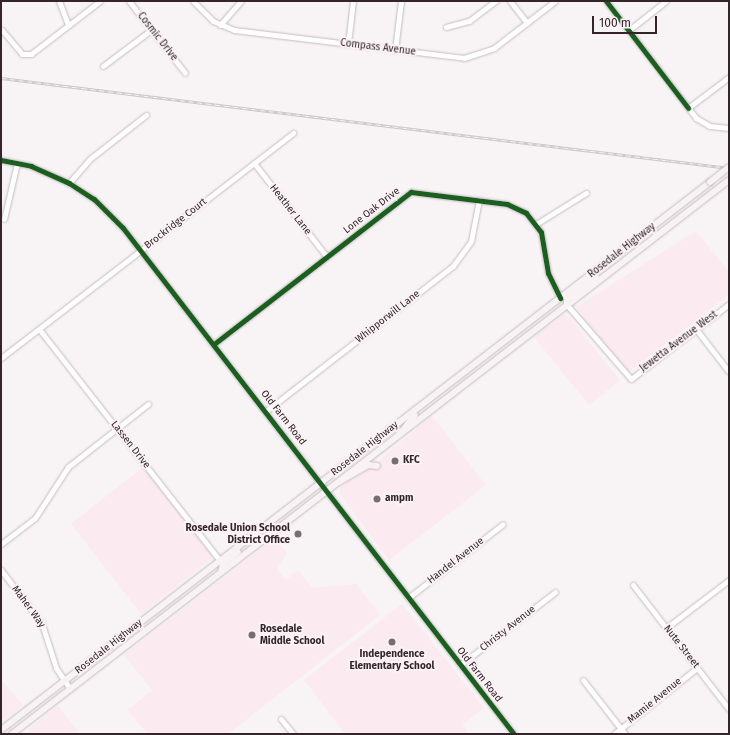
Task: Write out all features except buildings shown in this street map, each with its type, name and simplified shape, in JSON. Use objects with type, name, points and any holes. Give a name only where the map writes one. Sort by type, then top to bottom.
[{"type":"main road","name":"Rosedale Highway","points":[[1,730],[729,167]]},
{"type":"main road","name":"Rosedale Highway","points":[[16,733],[70,689],[726,182]]},
{"type":"main road","points":[[567,305],[567,298],[631,248],[646,232]]},
{"type":"main road","points":[[514,346],[558,307],[560,298]]},
{"type":"main road","points":[[400,434],[403,426],[450,383]]},
{"type":"main road","points":[[336,484],[351,479],[369,465],[377,466]]},
{"type":"main road","points":[[221,572],[223,564],[256,534]]},
{"type":"street","points":[[58,1],[68,25]]},
{"type":"street","points":[[2,30],[22,54],[31,54],[100,1]]},
{"type":"street","name":"Cosmic Drive","points":[[129,1],[185,73]]},
{"type":"street","points":[[193,1],[220,25],[241,1]]},
{"type":"street","points":[[348,44],[353,1]]},
{"type":"street","points":[[395,50],[401,1]]},
{"type":"street","points":[[446,28],[469,20],[496,1]]},
{"type":"street","points":[[510,1],[527,23]]},
{"type":"street","name":"Compass Avenue","points":[[220,25],[395,50],[472,57],[494,48],[555,1]]},
{"type":"street","points":[[606,1],[688,108],[705,124],[729,128]]},
{"type":"street","points":[[629,30],[666,1]]},
{"type":"street","points":[[103,66],[151,30]]},
{"type":"street","points":[[688,108],[729,77]]},
{"type":"street","points":[[69,183],[91,158],[146,115]]},
{"type":"street","name":"Brockridge Court","points":[[1,358],[293,133]]},
{"type":"street","name":"Old Farm Road","points":[[1,160],[17,162],[69,183],[104,208],[141,250],[514,734]]},
{"type":"street","points":[[4,219],[17,162]]},
{"type":"street","name":"Heather Lane","points":[[254,163],[327,257]]},
{"type":"street","name":"Lone Oak Drive","points":[[214,344],[411,192],[479,200],[513,206],[536,224],[543,238],[548,273],[560,298]]},
{"type":"street","points":[[536,224],[586,193]]},
{"type":"street","name":"Whipporwill Lane","points":[[266,411],[453,266],[470,241],[479,200]]},
{"type":"street","name":"Jewetta Avenue West","points":[[567,305],[631,379],[729,304]]},
{"type":"street","name":"Lassen Drive","points":[[39,329],[220,561]]},
{"type":"street","points":[[696,329],[729,372]]},
{"type":"street","points":[[1,544],[35,518],[68,467],[148,404]]},
{"type":"street","name":"Handel Avenue","points":[[408,598],[503,524]]},
{"type":"street","name":"Maher Way","points":[[1,570],[42,624],[64,681],[70,689]]},
{"type":"street","points":[[666,628],[729,580]]},
{"type":"street","name":"Nute Street","points":[[633,585],[729,709]]},
{"type":"street","name":"Christy Avenue","points":[[460,665],[555,592]]},
{"type":"street","name":"Mamie Avenue","points":[[614,734],[697,668]]},
{"type":"street","points":[[583,680],[625,734]]},
{"type":"street","points":[[281,719],[293,734]]},
{"type":"shaded area","points":[[696,231],[729,272],[729,295],[626,374],[576,307]]},
{"type":"shaded area","points":[[564,315],[568,316],[620,380],[589,405],[534,337]]},
{"type":"shaded area","points":[[432,416],[486,485],[389,560],[340,494],[340,487],[369,469]]},
{"type":"shaded area","points":[[145,466],[215,556],[141,614],[71,524]]},
{"type":"shaded area","name":"Rosedale Middle School","points":[[275,538],[287,553],[277,569],[286,580],[298,570],[312,588],[356,584],[380,615],[228,734],[147,734],[128,710],[152,690],[124,655]]},
{"type":"shaded area","name":"Independence Elementary School","points":[[402,604],[484,708],[462,725],[469,734],[345,734],[304,680]]},
{"type":"shaded area","points":[[1,679],[23,705],[2,721],[1,719]]},
{"type":"shaded area","points":[[58,706],[78,731],[74,734],[31,734],[28,730]]},
{"type":"railway","points":[[1,78],[729,168]]},
{"type":"cycle path","points":[[606,1],[688,108]]},
{"type":"cycle path","points":[[1,160],[31,166],[69,183],[94,199],[123,228],[514,734]]},
{"type":"cycle path","points":[[214,344],[411,192],[507,204],[526,213],[541,232],[548,273],[560,298]]},
{"type":"place","name":"KFC","points":[[395,461]]},
{"type":"place","name":"ampm","points":[[377,499]]},
{"type":"place","name":"Rosedale Union School District Office","points":[[298,534]]},
{"type":"place","name":"Rosedale Middle School","points":[[252,635]]},
{"type":"place","name":"Independence Elementary School","points":[[392,642]]}]
